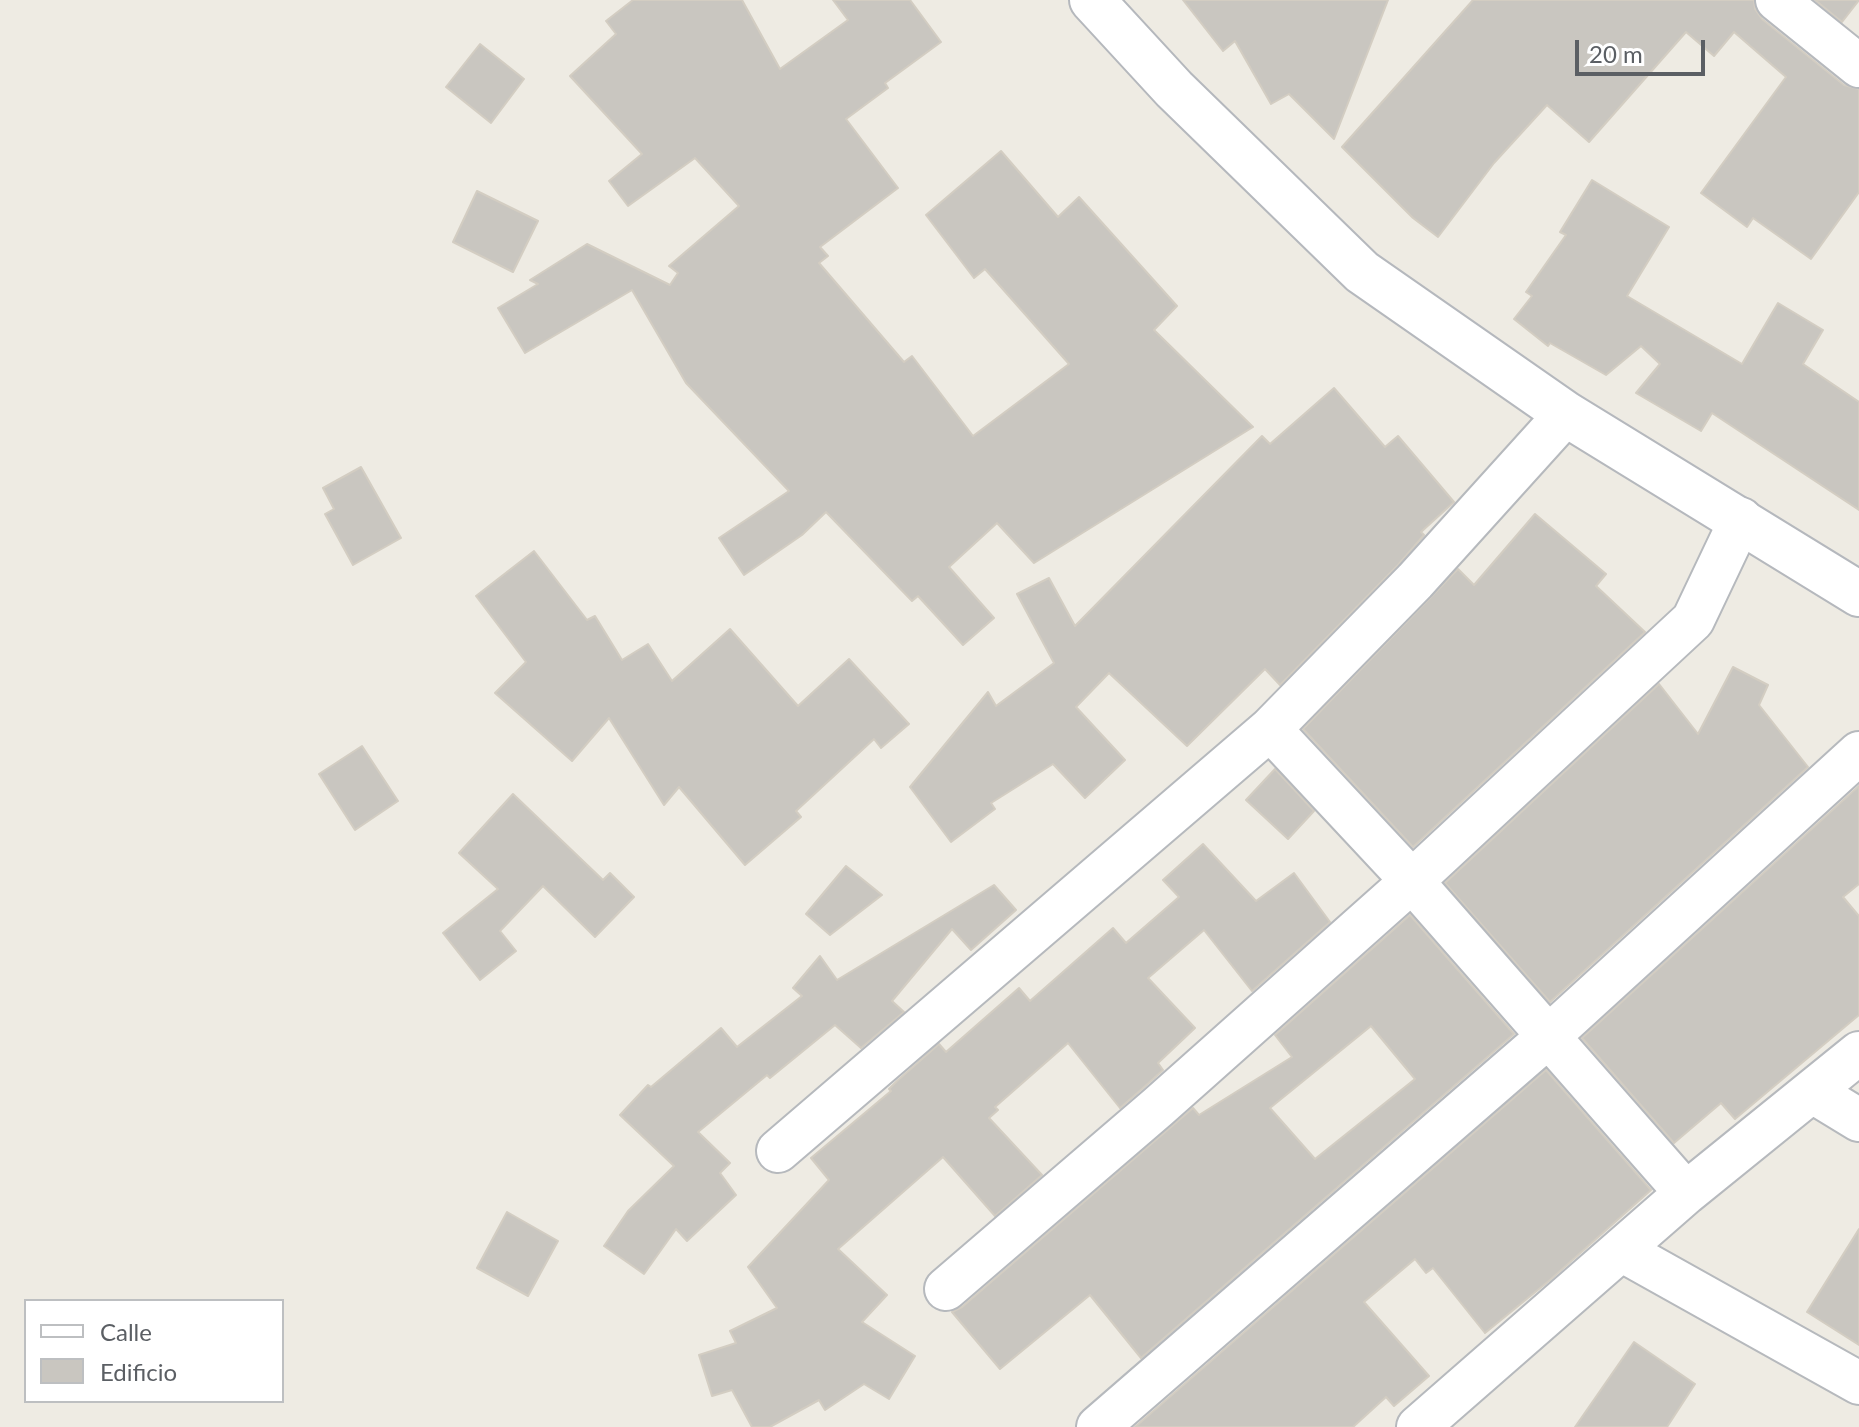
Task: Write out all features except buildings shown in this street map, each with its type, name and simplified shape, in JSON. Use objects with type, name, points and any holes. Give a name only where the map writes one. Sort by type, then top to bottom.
[{"type":"main road","points":[[1092,0],[1174,89],[1362,272],[1566,414],[1859,594]]},
{"type":"street","points":[[1777,0],[1859,66]]},
{"type":"street","points":[[778,1151],[1270,729],[1415,581],[1566,414]]},
{"type":"street","points":[[946,1289],[1158,1107],[1412,881],[1693,620],[1741,519]]},
{"type":"street","points":[[1270,729],[1412,881],[1686,1193]]},
{"type":"street","points":[[1098,1427],[1550,1035],[1859,753]]},
{"type":"street","points":[[1418,1427],[1686,1193],[1859,1053]]},
{"type":"street","points":[[1813,1092],[1859,1120]]},
{"type":"street","points":[[1621,1250],[1859,1383]]}]
